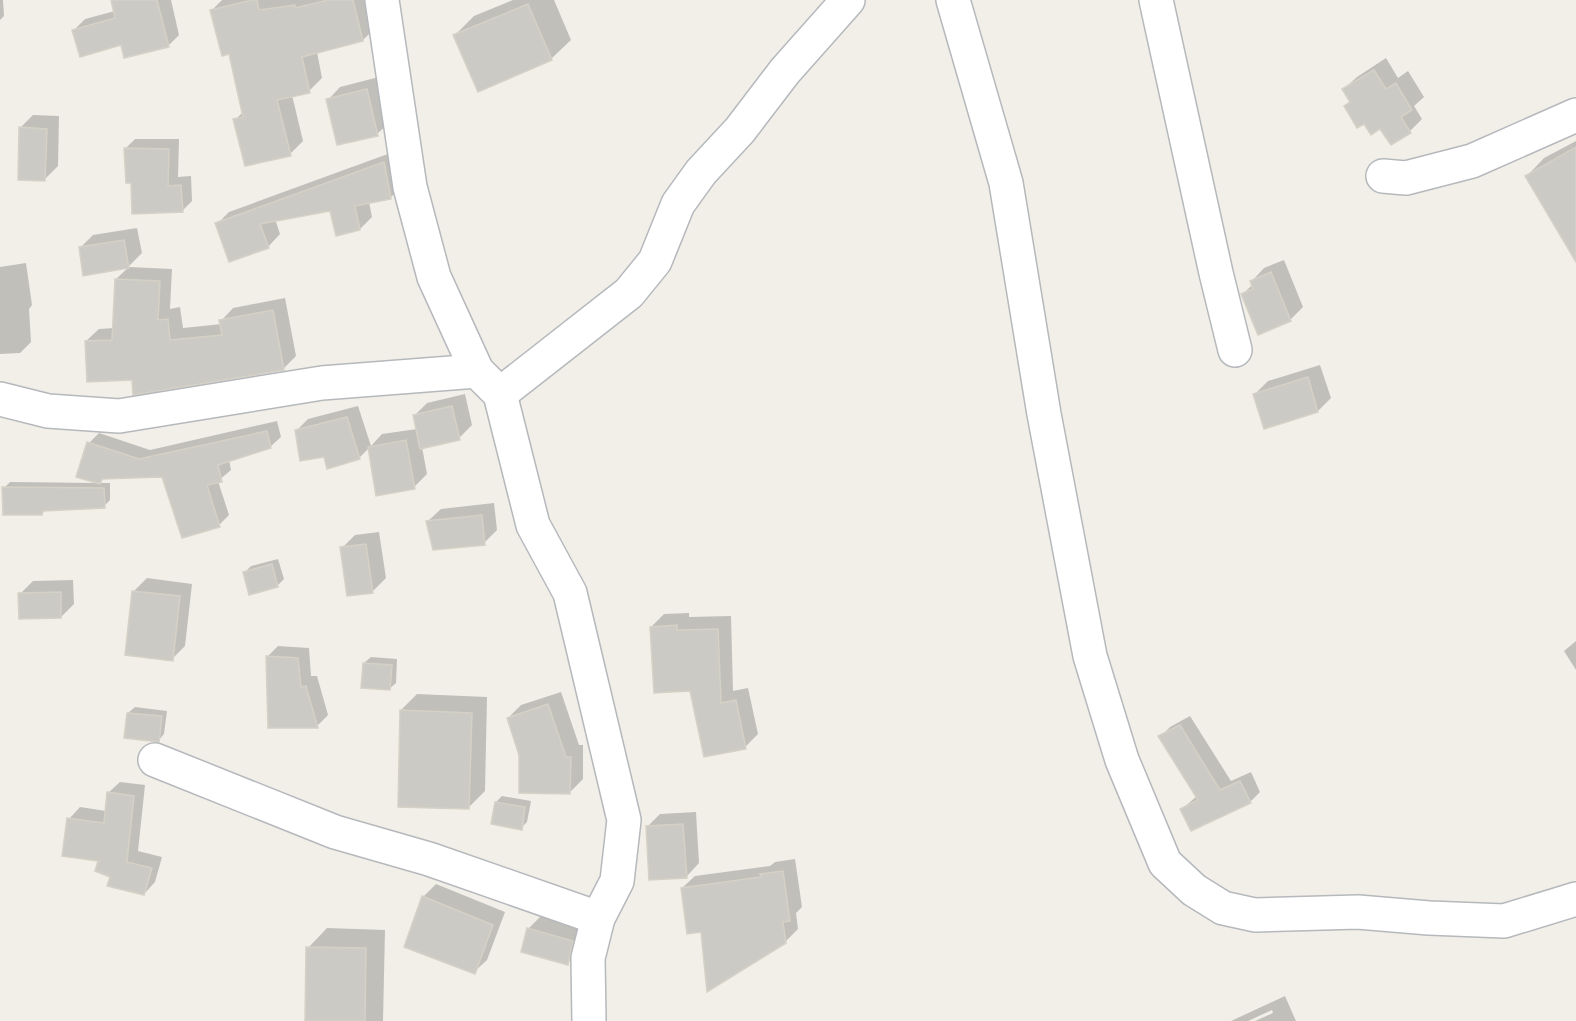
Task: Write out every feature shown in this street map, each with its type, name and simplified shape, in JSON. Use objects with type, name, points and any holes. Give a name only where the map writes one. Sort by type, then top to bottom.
[{"type":"street","points":[[382,0],[410,187],[434,277],[477,371],[500,394],[533,525],[570,593],[624,820],[617,881],[598,918],[588,958],[589,1021]]},
{"type":"street","points":[[500,394],[629,293],[655,261],[678,204],[701,172],[740,130],[785,70],[848,0]]},
{"type":"street","points":[[953,0],[1006,183],[1044,414],[1090,656],[1122,760],[1165,862],[1194,890],[1223,908],[1255,915],[1358,912],[1504,921],[1576,899]]},
{"type":"street","points":[[1156,0],[1235,350]]},
{"type":"street","points":[[1383,176],[1406,178],[1472,161],[1576,115]]},
{"type":"street","points":[[0,399],[48,411],[118,416],[322,383],[477,371]]},
{"type":"street","points":[[155,760],[335,832],[429,859],[598,918]]},
{"type":"building","points":[[111,0],[157,0],[169,47],[124,58],[121,45],[80,57],[72,30],[115,18]]},
{"type":"building","points":[[257,0],[259,10],[295,5],[295,8],[328,0],[353,0],[363,41],[302,57],[310,93],[277,100],[291,156],[245,166],[233,119],[243,117],[229,54],[222,56],[210,10]]},
{"type":"building","points":[[528,4],[552,60],[478,92],[453,35]]},
{"type":"building","points":[[1374,70],[1386,89],[1396,83],[1412,110],[1401,117],[1411,133],[1391,145],[1380,129],[1371,135],[1364,124],[1357,128],[1344,106],[1350,102],[1342,89]]},
{"type":"building","points":[[367,89],[378,136],[337,145],[326,99]]},
{"type":"building","points":[[19,127],[47,129],[45,181],[18,180]]},
{"type":"building","points":[[1576,147],[1576,262],[1525,176]]},
{"type":"building","points":[[124,148],[169,149],[168,186],[181,185],[183,212],[132,214],[131,183],[126,183]]},
{"type":"building","points":[[384,162],[391,199],[355,206],[360,230],[336,236],[330,211],[260,224],[269,248],[229,262],[215,223]]},
{"type":"building","points":[[124,240],[129,268],[83,276],[79,247]]},
{"type":"building","points":[[1271,272],[1291,321],[1258,335],[1241,294],[1253,289],[1250,281]]},
{"type":"building","points":[[115,279],[160,281],[158,320],[168,319],[170,340],[222,335],[219,320],[273,310],[284,370],[133,395],[132,380],[87,382],[85,341],[112,340]]},
{"type":"building","points":[[1308,377],[1318,412],[1264,429],[1253,394]]},
{"type":"building","points":[[452,406],[460,440],[420,449],[413,415]]},
{"type":"building","points":[[347,417],[360,459],[327,469],[324,457],[300,461],[295,430]]},
{"type":"building","points":[[267,431],[271,448],[218,465],[222,482],[207,485],[220,527],[182,538],[162,477],[102,479],[100,484],[76,477],[87,442],[139,459]]},
{"type":"building","points":[[406,440],[415,489],[376,496],[368,447]]},
{"type":"building","points":[[2,487],[104,488],[105,508],[43,511],[42,515],[3,515]]},
{"type":"building","points":[[482,515],[485,545],[433,550],[426,521]]},
{"type":"building","points":[[366,544],[373,593],[347,596],[340,547]]},
{"type":"building","points":[[272,564],[278,587],[249,595],[243,572]]},
{"type":"building","points":[[132,591],[180,596],[173,661],[125,655]]},
{"type":"building","points":[[61,592],[61,618],[19,619],[18,593]]},
{"type":"building","points":[[677,625],[677,630],[718,629],[721,703],[736,700],[746,749],[704,757],[690,691],[654,693],[650,627]]},
{"type":"building","points":[[266,656],[298,658],[301,687],[306,686],[318,728],[268,728]]},
{"type":"building","points":[[363,663],[392,665],[390,690],[361,688]]},
{"type":"building","points":[[548,704],[566,757],[571,757],[570,794],[519,793],[519,755],[507,718]]},
{"type":"building","points":[[400,710],[472,713],[469,809],[398,807]]},
{"type":"building","points":[[127,713],[162,716],[159,742],[124,738]]},
{"type":"building","points":[[1180,725],[1220,790],[1240,781],[1251,803],[1191,831],[1180,809],[1198,800],[1158,736]]},
{"type":"building","points":[[107,792],[134,796],[127,862],[152,868],[144,895],[107,886],[110,877],[95,871],[98,861],[62,856],[67,818],[104,823]]},
{"type":"building","points":[[495,802],[525,807],[522,830],[491,824]]},
{"type":"building","points":[[683,824],[687,878],[649,880],[646,826]]},
{"type":"building","points":[[783,871],[790,921],[783,922],[786,943],[707,992],[701,932],[687,934],[681,888],[761,877],[760,874]]},
{"type":"building","points":[[422,896],[493,925],[475,974],[404,947]]},
{"type":"building","points":[[527,928],[573,941],[568,965],[521,952]]},
{"type":"building","points":[[306,947],[366,948],[365,1021],[305,1021]]}]
